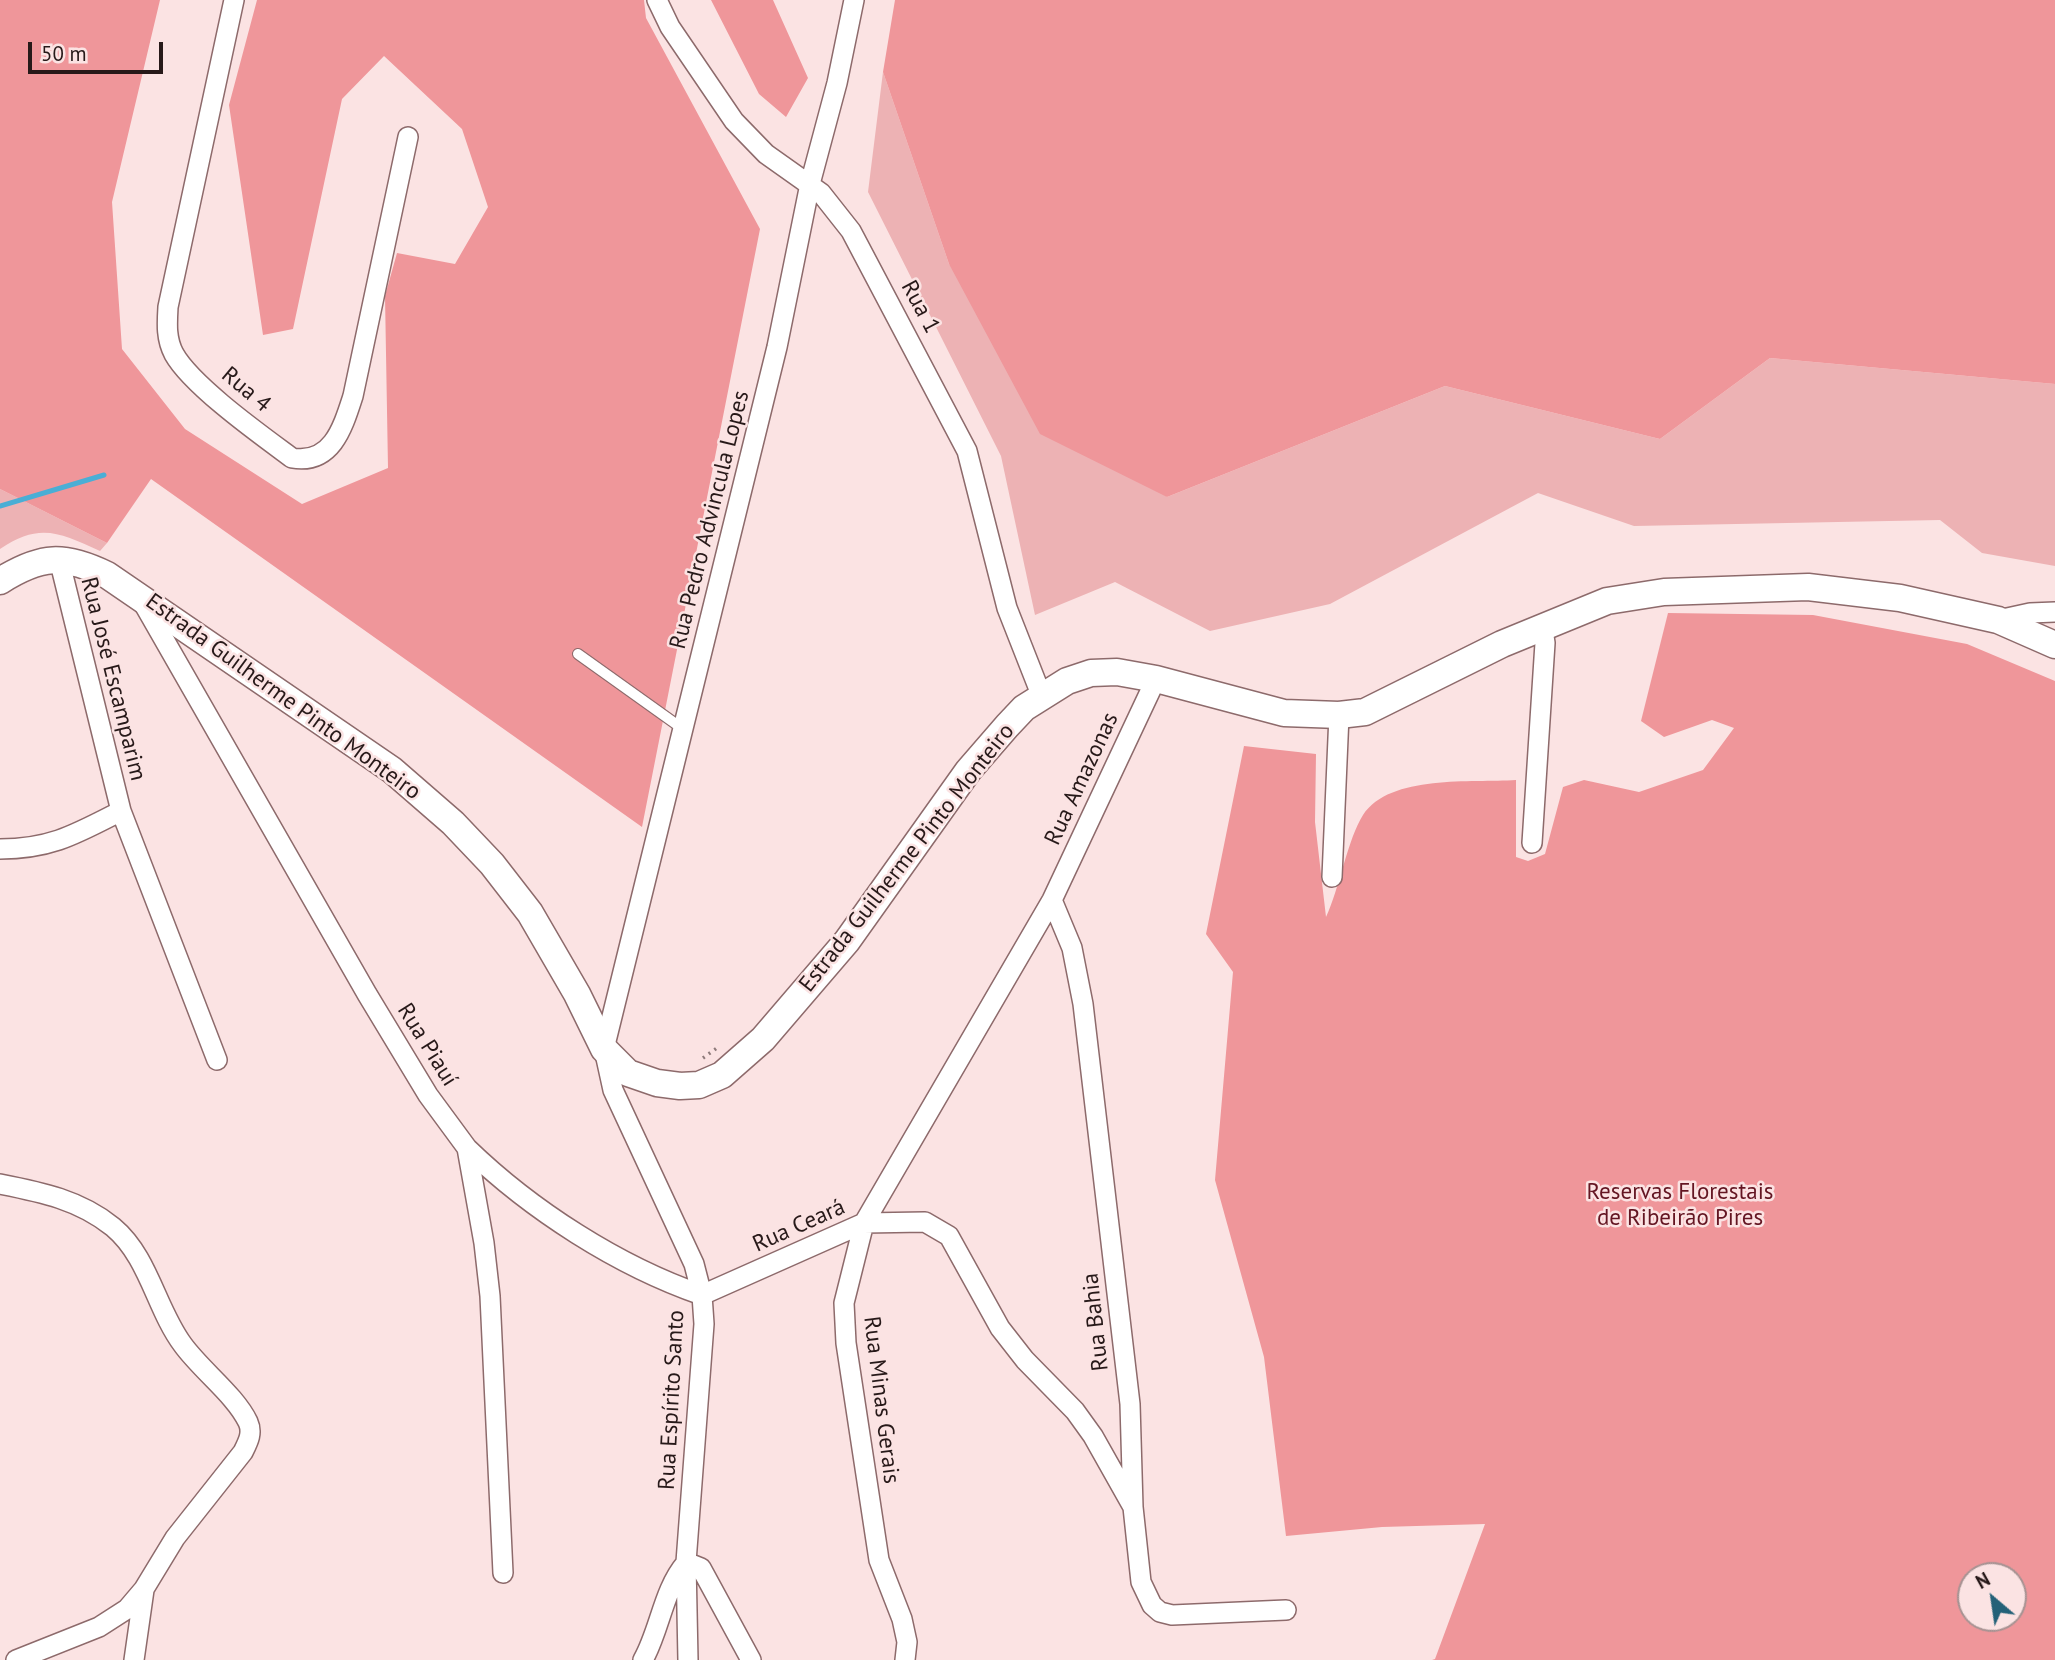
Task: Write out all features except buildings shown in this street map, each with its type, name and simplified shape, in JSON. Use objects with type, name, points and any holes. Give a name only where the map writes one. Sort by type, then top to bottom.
[{"type":"main road","points":[[0,581],[45,559],[59,559]]},
{"type":"main road","name":"Estrada Guilherme Pinto Monteiro","points":[[59,559],[86,564],[138,594],[392,770],[453,823],[492,864],[530,913],[577,994],[604,1049],[628,1073],[657,1083],[699,1085],[722,1075],[763,1040],[839,950],[968,771],[1024,708],[1067,681],[1091,673],[1117,672],[1156,678],[1284,713],[1339,715],[1365,712],[1502,644],[1606,601],[1664,592],[1808,587],[1900,598],[1998,620],[2055,645]]},
{"type":"street","name":"Rua 4","points":[[234,0],[170,294],[166,331],[174,354],[189,374],[292,458],[306,460],[318,455],[331,447],[342,431],[353,396],[408,137]]},
{"type":"street","name":"Rua 1","points":[[657,0],[670,27],[734,121],[766,154],[810,184],[834,208],[851,231],[957,426],[975,478],[1007,608],[1042,697]]},
{"type":"street","name":"Rua Pedro Advincula Lopes","points":[[604,1049],[777,347],[810,184],[837,83],[854,0]]},
{"type":"street","name":"Rua José Escamparim","points":[[59,559],[121,811],[217,1060]]},
{"type":"street","name":"Rua Piauí","points":[[138,594],[367,994],[428,1095],[467,1148],[484,1243],[490,1296],[503,1573]]},
{"type":"street","name":"Estrada Guilherme Pinto Monteiro","points":[[1998,620],[2055,612]]},
{"type":"street","points":[[1532,842],[1545,643],[1543,629]]},
{"type":"street","name":"Rua Amazonas","points":[[1052,900],[1156,678]]},
{"type":"street","points":[[1332,877],[1339,715]]},
{"type":"street","points":[[0,849],[33,849],[74,835],[121,811]]},
{"type":"street","name":"Rua Minas Gerais","points":[[905,1660],[907,1642],[902,1619],[879,1560],[846,1343],[845,1303],[864,1223],[1052,900]]},
{"type":"street","name":"Rua Bahia","points":[[1052,900],[1072,948],[1083,1004],[1130,1404],[1133,1507],[1145,1596],[1160,1612],[1172,1615],[1286,1610]]},
{"type":"street","name":"Rua Espírito Santo","points":[[604,1049],[613,1090],[694,1264],[702,1295],[704,1324],[686,1562],[688,1660]]},
{"type":"street","points":[[467,1148],[519,1194],[624,1262],[702,1295]]},
{"type":"street","points":[[0,1184],[53,1194],[92,1212],[115,1229],[136,1256],[181,1343],[209,1378],[239,1407],[250,1425],[250,1437],[243,1452],[176,1538],[144,1589],[127,1609],[99,1627],[16,1660]]},
{"type":"street","name":"Rua Ceará","points":[[702,1295],[864,1223],[925,1222],[949,1236],[1000,1328],[1025,1360],[1075,1411],[1093,1436],[1133,1507]]},
{"type":"street","points":[[643,1660],[654,1640],[676,1574],[686,1562],[701,1568],[751,1660]]},
{"type":"street","points":[[134,1660],[144,1589]]},
{"type":"lane","points":[[578,654],[684,729]]},
{"type":"path","points":[[695,1063],[718,1048]]},
{"type":"shaded area","points":[[883,72],[949,264],[1167,497],[1445,386],[1660,439],[1770,358],[2055,384],[2055,566],[1982,553],[1940,520],[1634,526],[1538,493],[1330,604],[1210,631],[1115,582],[1035,615],[1001,456],[868,192]]},
{"type":"shaded area","points":[[0,489],[107,543],[100,551],[61,535],[39,533],[27,535],[0,549]]},
{"type":"green space","points":[[0,0],[160,0],[112,202],[122,349],[185,429],[302,504],[388,468],[385,296],[397,253],[455,264],[488,207],[462,129],[384,56],[342,99],[293,329],[263,335],[229,105],[257,0],[644,0],[646,18],[760,229],[642,827],[151,479],[107,543],[0,489]]},
{"type":"green space","points":[[711,0],[773,0],[808,78],[786,117],[759,94]]},
{"type":"green space","points":[[895,0],[2055,0],[2055,384],[1770,358],[1660,439],[1445,386],[1167,497],[1040,434],[949,264],[883,72]]},
{"type":"green space","name":"Reservas Florestais de Ribeirão Pires","points":[[1668,613],[1813,615],[1967,644],[2055,681],[2055,1660],[1432,1660],[1435,1659],[1485,1524],[1382,1527],[1286,1536],[1264,1357],[1215,1180],[1233,972],[1206,934],[1244,746],[1316,754],[1315,822],[1326,917],[1348,850],[1363,815],[1376,802],[1392,793],[1433,783],[1516,780],[1516,857],[1528,861],[1545,854],[1563,787],[1584,780],[1639,792],[1703,770],[1734,728],[1712,720],[1664,737],[1641,721]]},
{"type":"waterway","points":[[0,506],[104,475]]}]
